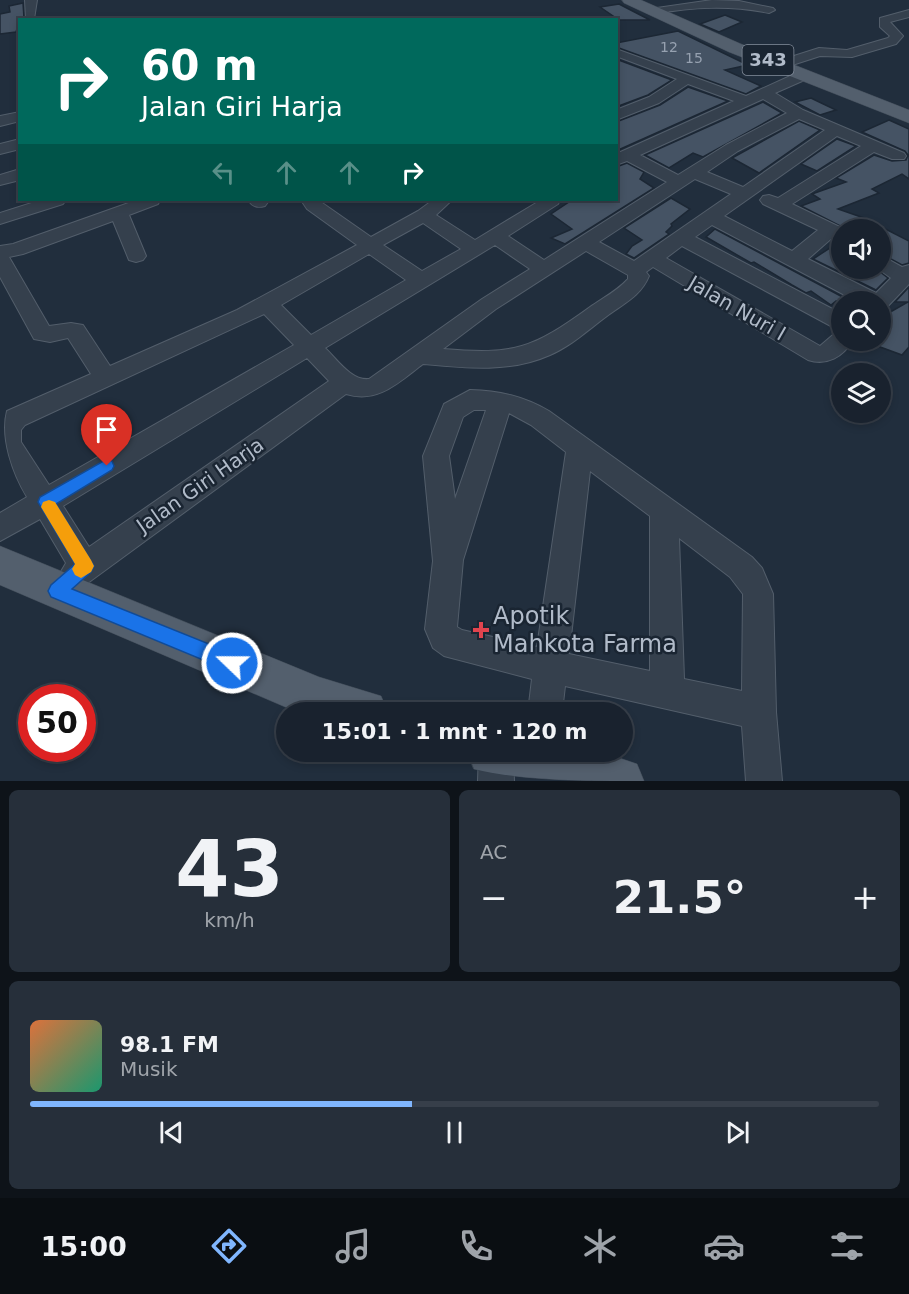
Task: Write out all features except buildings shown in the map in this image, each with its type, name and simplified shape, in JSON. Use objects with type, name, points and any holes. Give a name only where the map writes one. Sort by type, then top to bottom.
[{"type":"main road","name":"343","points":[[629,0],[909,117]]},
{"type":"main road","points":[[0,565],[71,578],[330,702]]},
{"type":"main road","points":[[555,762],[620,781]]},
{"type":"street","points":[[30,17],[31,0]]},
{"type":"street","points":[[654,11],[716,2],[738,2],[769,10]]},
{"type":"street","points":[[780,65],[819,52],[847,54],[892,42],[897,36],[886,27],[884,20],[909,13]]},
{"type":"street","points":[[618,52],[660,66],[686,79],[746,101]]},
{"type":"street","points":[[622,158],[804,75]]},
{"type":"street","points":[[618,115],[654,100],[686,79]]},
{"type":"street","points":[[764,93],[798,113],[898,156]]},
{"type":"street","points":[[266,303],[345,382],[354,388],[364,390],[376,386],[489,304],[732,148],[798,113]]},
{"type":"street","points":[[0,120],[18,116]]},
{"type":"street","points":[[418,355],[461,359],[516,357],[544,348],[624,293],[639,279],[643,264],[835,130]]},
{"type":"street","points":[[0,149],[18,144]]},
{"type":"street","points":[[779,204],[872,146]]},
{"type":"street","points":[[622,158],[686,177],[746,191],[831,230]]},
{"type":"street","points":[[0,180],[18,175]]},
{"type":"street","points":[[0,219],[54,201]]},
{"type":"street","points":[[5,254],[149,201]]},
{"type":"street","points":[[310,201],[420,280]]},
{"type":"street","points":[[71,578],[46,502],[9,445],[6,433],[9,425],[16,418],[105,376],[245,315],[344,261],[370,243],[424,215],[443,201]]},
{"type":"street","points":[[0,528],[475,249],[550,201]]},
{"type":"street","points":[[118,211],[136,256]]},
{"type":"street","points":[[424,215],[475,249]]},
{"type":"street","points":[[709,216],[857,291]]},
{"type":"street","points":[[0,224],[8,294],[42,333],[47,335],[69,330],[75,331],[105,376]]},
{"type":"street","points":[[795,259],[831,235]]},
{"type":"street","points":[[495,236],[544,269]]},
{"type":"street","points":[[680,237],[831,318]]},
{"type":"street","name":"Jalan Nuri I","points":[[586,243],[643,264],[816,354],[823,355],[831,351]]},
{"type":"street","points":[[890,291],[907,275],[891,267]]},
{"type":"street","name":"Jalan Giri Harja","points":[[71,578],[345,382]]},
{"type":"street","points":[[759,712],[455,645],[444,637],[441,629],[448,561],[436,456],[453,411],[470,400],[501,401],[523,408],[540,418],[741,567],[752,578],[758,594],[759,712],[764,781]]},
{"type":"street","points":[[448,561],[501,401]]},
{"type":"street","points":[[537,702],[550,667],[580,448]]},
{"type":"street","points":[[664,510],[667,692]]},
{"type":"slow traffic","points":[[49,507],[85,566],[81,569]]},
{"type":"place","name":"Apotik Mahkota Farma","points":[[481,630]]},
{"type":"route","points":[[107,466],[46,502],[85,566],[57,591],[232,663]]}]
